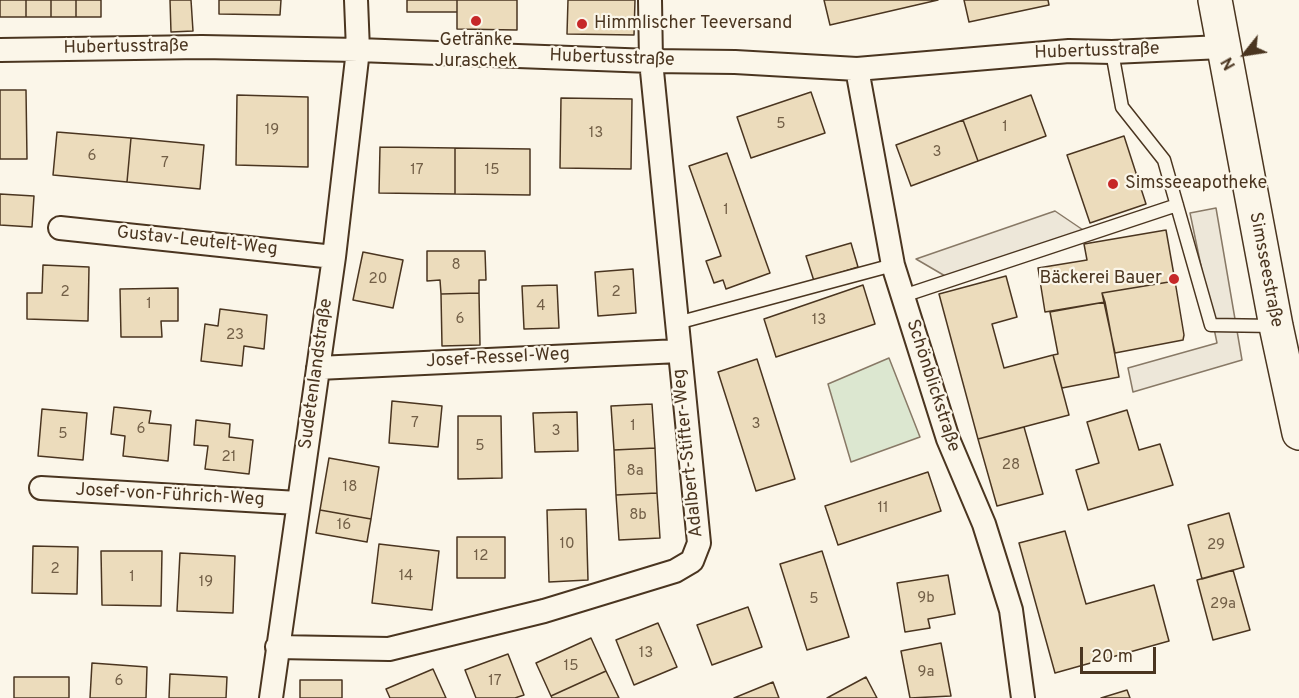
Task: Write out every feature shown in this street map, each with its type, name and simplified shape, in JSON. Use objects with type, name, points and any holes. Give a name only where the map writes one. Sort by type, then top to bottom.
[{"type":"main road","name":"Simsseestraße","points":[[1215,0],[1276,326],[1299,433]]},
{"type":"street","name":"Sudetenlandstraße","points":[[271,698],[334,257],[358,50],[356,0]]},
{"type":"street","name":"Adalbert-Stifter-Weg","points":[[277,646],[389,649],[544,611],[675,571],[692,561],[699,543],[651,61],[650,0]]},
{"type":"street","name":"Hubertusstraße","points":[[0,50],[202,47],[358,50],[735,62],[857,69],[1069,51],[1112,52],[1222,47]]},
{"type":"street","name":"Schönblickstraße","points":[[857,69],[893,265],[948,439],[984,524],[1011,610],[1023,698]]},
{"type":"street","name":"Gustav-Leutelt-Weg","points":[[60,228],[334,257]]},
{"type":"street","name":"Josef-Ressel-Weg","points":[[318,368],[679,351]]},
{"type":"street","name":"Josef-von-Führich-Weg","points":[[41,488],[298,503]]},
{"type":"lane","points":[[1112,52],[1122,107],[1164,160],[1211,325],[1276,326]]},
{"type":"lane","points":[[903,296],[1177,205]]},
{"type":"lane","points":[[677,322],[893,265]]},
{"type":"green space","points":[[889,358],[920,437],[851,462],[828,384]]},
{"type":"shaded area","points":[[1216,208],[1242,360],[1133,392],[1128,368],[1217,343],[1190,213]]},
{"type":"shaded area","points":[[1055,211],[1089,234],[952,280],[916,259]]},
{"type":"building","points":[[0,0],[26,0],[26,17],[0,17]]},
{"type":"building","points":[[26,0],[51,0],[51,17],[26,17]]},
{"type":"building","points":[[51,0],[76,0],[76,17],[51,17]]},
{"type":"building","points":[[76,0],[101,0],[101,17],[76,17]]},
{"type":"building","points":[[170,0],[191,0],[193,31],[171,32]]},
{"type":"building","points":[[219,0],[281,0],[280,15],[219,14]]},
{"type":"building","points":[[407,0],[457,0],[457,12],[407,12]]},
{"type":"building","points":[[457,0],[517,0],[517,30],[457,29]]},
{"type":"building","points":[[568,0],[635,0],[634,35],[567,34]]},
{"type":"building","points":[[824,0],[938,0],[830,25]]},
{"type":"building","points":[[964,0],[1048,0],[1049,5],[969,22]]},
{"type":"building","points":[[0,90],[26,90],[27,159],[0,159]]},
{"type":"building","points":[[811,92],[825,133],[751,158],[737,117]]},
{"type":"building","points":[[237,95],[308,97],[308,167],[236,165]]},
{"type":"building","points":[[1031,95],[1046,136],[978,161],[963,120]]},
{"type":"building","points":[[561,98],[632,99],[631,169],[560,168]]},
{"type":"building","points":[[963,120],[978,161],[911,186],[896,145]]},
{"type":"building","points":[[57,132],[131,138],[127,182],[53,175]]},
{"type":"building","points":[[1124,136],[1146,204],[1090,223],[1067,155]]},
{"type":"building","points":[[131,138],[204,145],[200,189],[127,182]]},
{"type":"building","points":[[380,147],[455,148],[455,194],[379,193]]},
{"type":"building","points":[[455,148],[530,149],[530,195],[455,194]]},
{"type":"building","points":[[727,153],[770,273],[726,289],[723,280],[714,283],[706,261],[721,256],[689,166]]},
{"type":"building","points":[[0,194],[34,196],[32,227],[0,225]]},
{"type":"building","points":[[1166,230],[1175,281],[1102,293],[1105,302],[1045,312],[1038,268],[1087,260],[1084,244]]},
{"type":"building","points":[[851,243],[858,267],[814,281],[806,256]]},
{"type":"building","points":[[427,251],[485,251],[486,280],[479,280],[479,293],[441,294],[440,280],[427,281]]},
{"type":"building","points":[[363,252],[403,260],[393,308],[353,300]]},
{"type":"building","points":[[43,265],[89,267],[88,321],[27,319],[27,293],[42,293]]},
{"type":"building","points":[[633,269],[636,313],[598,316],[595,272]]},
{"type":"building","points":[[1006,276],[1017,317],[992,324],[1004,368],[1053,355],[1069,415],[978,439],[939,294]]},
{"type":"building","points":[[1175,281],[1183,340],[1115,353],[1102,293]]},
{"type":"building","points":[[557,285],[559,328],[524,329],[522,286]]},
{"type":"building","points":[[863,285],[875,324],[776,357],[764,319]]},
{"type":"building","points":[[178,288],[178,321],[161,321],[162,337],[121,337],[120,289]]},
{"type":"building","points":[[479,293],[480,345],[442,346],[441,294]]},
{"type":"building","points":[[1105,302],[1119,377],[1062,388],[1053,355],[1058,354],[1050,312]]},
{"type":"building","points":[[220,309],[267,315],[264,349],[244,346],[242,366],[201,361],[205,324],[218,326]]},
{"type":"building","points":[[757,359],[795,479],[756,491],[718,372]]},
{"type":"building","points":[[392,401],[442,406],[438,447],[389,443]]},
{"type":"building","points":[[652,404],[655,448],[614,450],[611,406]]},
{"type":"building","points":[[114,407],[151,411],[149,423],[171,425],[168,461],[123,456],[125,436],[111,434]]},
{"type":"building","points":[[42,409],[87,413],[83,460],[38,456]]},
{"type":"building","points":[[1127,410],[1139,450],[1160,444],[1173,485],[1088,510],[1076,470],[1099,463],[1087,422]]},
{"type":"building","points":[[577,412],[578,451],[535,452],[533,413]]},
{"type":"building","points":[[458,416],[501,416],[502,478],[458,479]]},
{"type":"building","points":[[196,420],[230,424],[229,437],[253,440],[249,474],[205,469],[208,446],[194,445]]},
{"type":"building","points":[[1024,427],[1043,494],[997,506],[978,439]]},
{"type":"building","points":[[655,448],[657,493],[616,495],[614,450]]},
{"type":"building","points":[[329,458],[379,467],[371,519],[320,510]]},
{"type":"building","points":[[928,472],[941,511],[838,545],[825,506]]},
{"type":"building","points":[[657,493],[660,538],[619,540],[616,495]]},
{"type":"building","points":[[586,509],[588,580],[549,582],[547,510]]},
{"type":"building","points":[[320,510],[371,519],[367,542],[316,533]]},
{"type":"building","points":[[1229,513],[1244,567],[1202,579],[1188,525]]},
{"type":"building","points":[[1065,531],[1086,604],[1154,585],[1169,641],[1055,673],[1019,543]]},
{"type":"building","points":[[457,537],[505,537],[505,578],[457,578]]},
{"type":"building","points":[[379,544],[439,551],[432,610],[372,603]]},
{"type":"building","points":[[33,546],[78,547],[77,594],[32,593]]},
{"type":"building","points":[[101,551],[162,551],[161,606],[102,605]]},
{"type":"building","points":[[822,551],[849,637],[807,650],[780,564]]},
{"type":"building","points":[[180,553],[235,556],[233,613],[177,611]]},
{"type":"building","points":[[1233,570],[1250,630],[1213,640],[1197,580]]},
{"type":"building","points":[[948,575],[955,614],[928,619],[930,628],[905,632],[897,583]]},
{"type":"building","points":[[748,607],[762,647],[712,665],[697,625]]},
{"type":"building","points":[[658,623],[677,667],[634,685],[616,640]]},
{"type":"building","points":[[591,638],[606,671],[551,696],[536,663]]},
{"type":"building","points":[[941,643],[951,696],[910,698],[901,651]]},
{"type":"building","points":[[508,654],[524,695],[515,698],[476,698],[465,670]]},
{"type":"building","points":[[92,663],[147,667],[146,698],[90,698]]},
{"type":"building","points":[[433,669],[446,698],[390,698],[386,689]]},
{"type":"building","points":[[606,671],[619,698],[552,698],[551,696]]},
{"type":"building","points":[[170,674],[227,677],[226,698],[169,698]]},
{"type":"building","points":[[14,677],[69,677],[69,698],[14,698]]},
{"type":"building","points":[[866,677],[877,698],[827,698]]},
{"type":"building","points":[[300,680],[342,680],[342,698],[300,698]]},
{"type":"building","points":[[773,682],[779,698],[734,698]]},
{"type":"building","points":[[1127,690],[1130,698],[1101,698]]},
{"type":"place","name":"Getränke Juraschek","points":[[476,21]]},
{"type":"place","name":"Himmlischer Teeversand","points":[[582,24]]},
{"type":"place","name":"Simsseeapotheke","points":[[1113,184]]},
{"type":"place","name":"Bäckerei Bauer","points":[[1174,279]]}]
